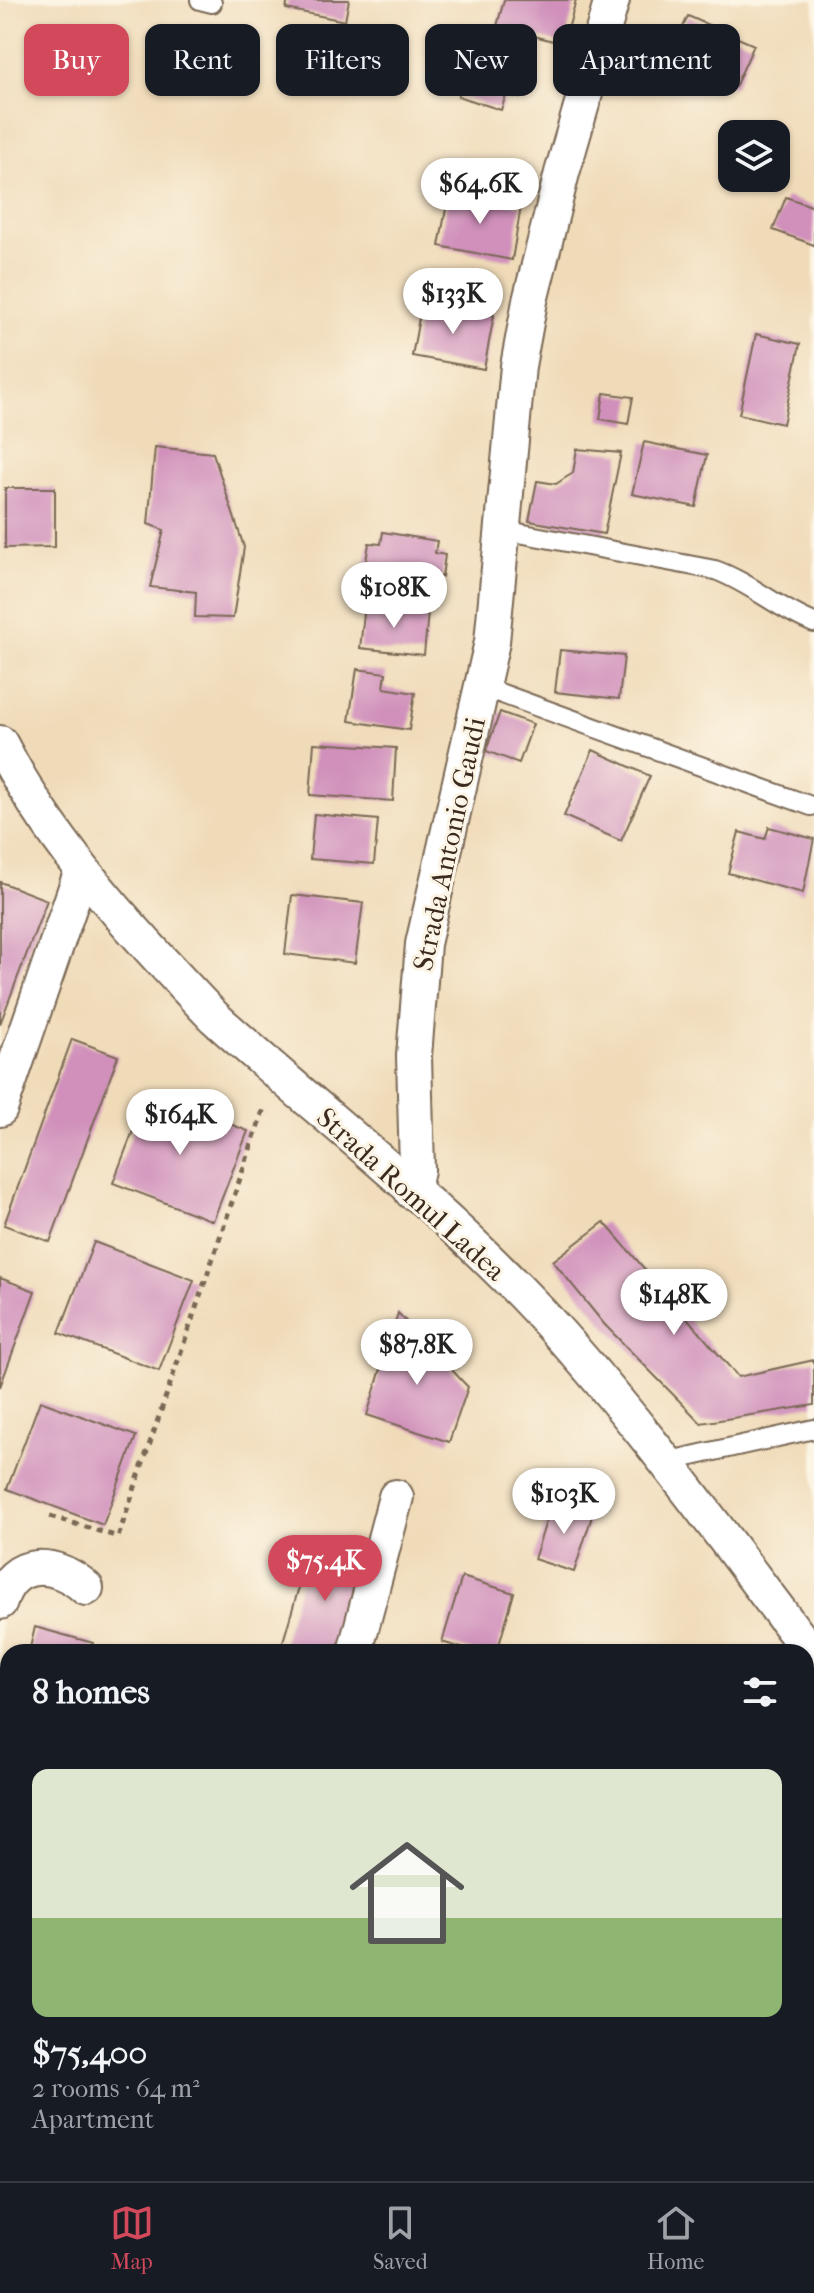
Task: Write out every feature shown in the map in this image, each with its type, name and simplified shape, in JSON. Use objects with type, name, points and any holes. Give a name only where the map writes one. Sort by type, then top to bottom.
[{"type":"street","name":"Strada Antonio Gaudi","points":[[412,1192],[417,1170],[414,1056],[423,944],[483,687],[494,626],[510,431],[530,301],[562,173],[612,0]]},
{"type":"street","name":"Strada Romul Ladea","points":[[0,743],[28,795],[82,870],[214,1017],[412,1192],[533,1305],[621,1405],[804,1644]]},
{"type":"street","points":[[0,1109],[82,870]]},
{"type":"street","points":[[357,1644],[396,1497]]},
{"type":"street","points":[[0,1602],[4,1588],[19,1571],[43,1565],[71,1574],[86,1588]]},
{"type":"lane","points":[[503,530],[715,570],[741,579],[794,615],[814,623]]},
{"type":"lane","name":"Strada Antonio Gaudi","points":[[483,687],[811,806]]},
{"type":"lane","points":[[665,1462],[814,1429]]},
{"type":"path","points":[[50,1516],[118,1537],[264,1108]]},
{"type":"building","points":[[288,0],[349,0],[345,21],[286,9]]},
{"type":"building","points":[[504,0],[576,0],[569,24],[553,24],[553,41],[537,37],[537,24],[498,24]]},
{"type":"building","points":[[688,16],[706,24],[684,24]]},
{"type":"building","points":[[740,39],[754,45],[740,76]]},
{"type":"building","points":[[458,96],[506,96],[501,110]]},
{"type":"building","points":[[449,193],[521,206],[512,260],[439,246]]},
{"type":"building","points":[[786,197],[814,207],[814,245],[773,230]]},
{"type":"building","points":[[422,302],[494,315],[484,369],[412,356]]},
{"type":"building","points":[[756,334],[800,344],[783,424],[739,414]]},
{"type":"building","points":[[604,393],[633,397],[628,424],[600,419]]},
{"type":"building","points":[[644,442],[707,455],[696,507],[632,494]]},
{"type":"building","points":[[155,447],[213,453],[244,547],[233,618],[195,617],[196,592],[150,587],[164,530],[148,524]]},
{"type":"building","points":[[577,449],[621,453],[604,534],[529,521],[537,481],[556,484],[573,473]]},
{"type":"building","points":[[5,488],[55,488],[55,547],[5,548]]},
{"type":"building","points":[[383,532],[437,541],[435,553],[445,555],[442,577],[430,575],[429,584],[364,574],[369,543],[381,544]]},
{"type":"building","points":[[365,605],[428,612],[424,655],[360,648]]},
{"type":"building","points":[[560,650],[624,656],[619,699],[555,692]]},
{"type":"building","points":[[357,669],[386,673],[384,688],[415,693],[409,730],[349,721]]},
{"type":"building","points":[[500,712],[533,724],[519,763],[486,751]]},
{"type":"building","points":[[314,743],[396,748],[393,801],[310,795]]},
{"type":"building","points":[[593,750],[650,776],[621,841],[564,816]]},
{"type":"building","points":[[314,814],[378,820],[374,864],[310,859]]},
{"type":"building","points":[[769,827],[814,839],[803,893],[728,873],[739,832],[765,839]]},
{"type":"building","points":[[0,882],[47,900],[0,1024]]},
{"type":"building","points":[[292,895],[363,903],[355,963],[285,954]]},
{"type":"building","points":[[72,1039],[118,1056],[50,1242],[4,1225]]},
{"type":"building","points":[[148,1092],[248,1131],[213,1221],[113,1183]]},
{"type":"building","points":[[604,1222],[738,1377],[814,1360],[814,1405],[701,1423],[604,1324],[553,1261]]},
{"type":"building","points":[[94,1242],[194,1280],[159,1371],[59,1333]]},
{"type":"building","points":[[0,1278],[35,1291],[0,1387]]},
{"type":"building","points":[[398,1313],[468,1387],[449,1442],[367,1415]]},
{"type":"building","points":[[40,1401],[136,1436],[103,1525],[7,1489]]},
{"type":"building","points":[[553,1500],[593,1513],[574,1572],[534,1559]]},
{"type":"building","points":[[310,1549],[370,1558],[346,1644],[282,1644]]},
{"type":"building","points":[[462,1577],[514,1593],[499,1644],[442,1642]]},
{"type":"building","points":[[35,1627],[93,1643],[93,1644],[31,1644]]}]
